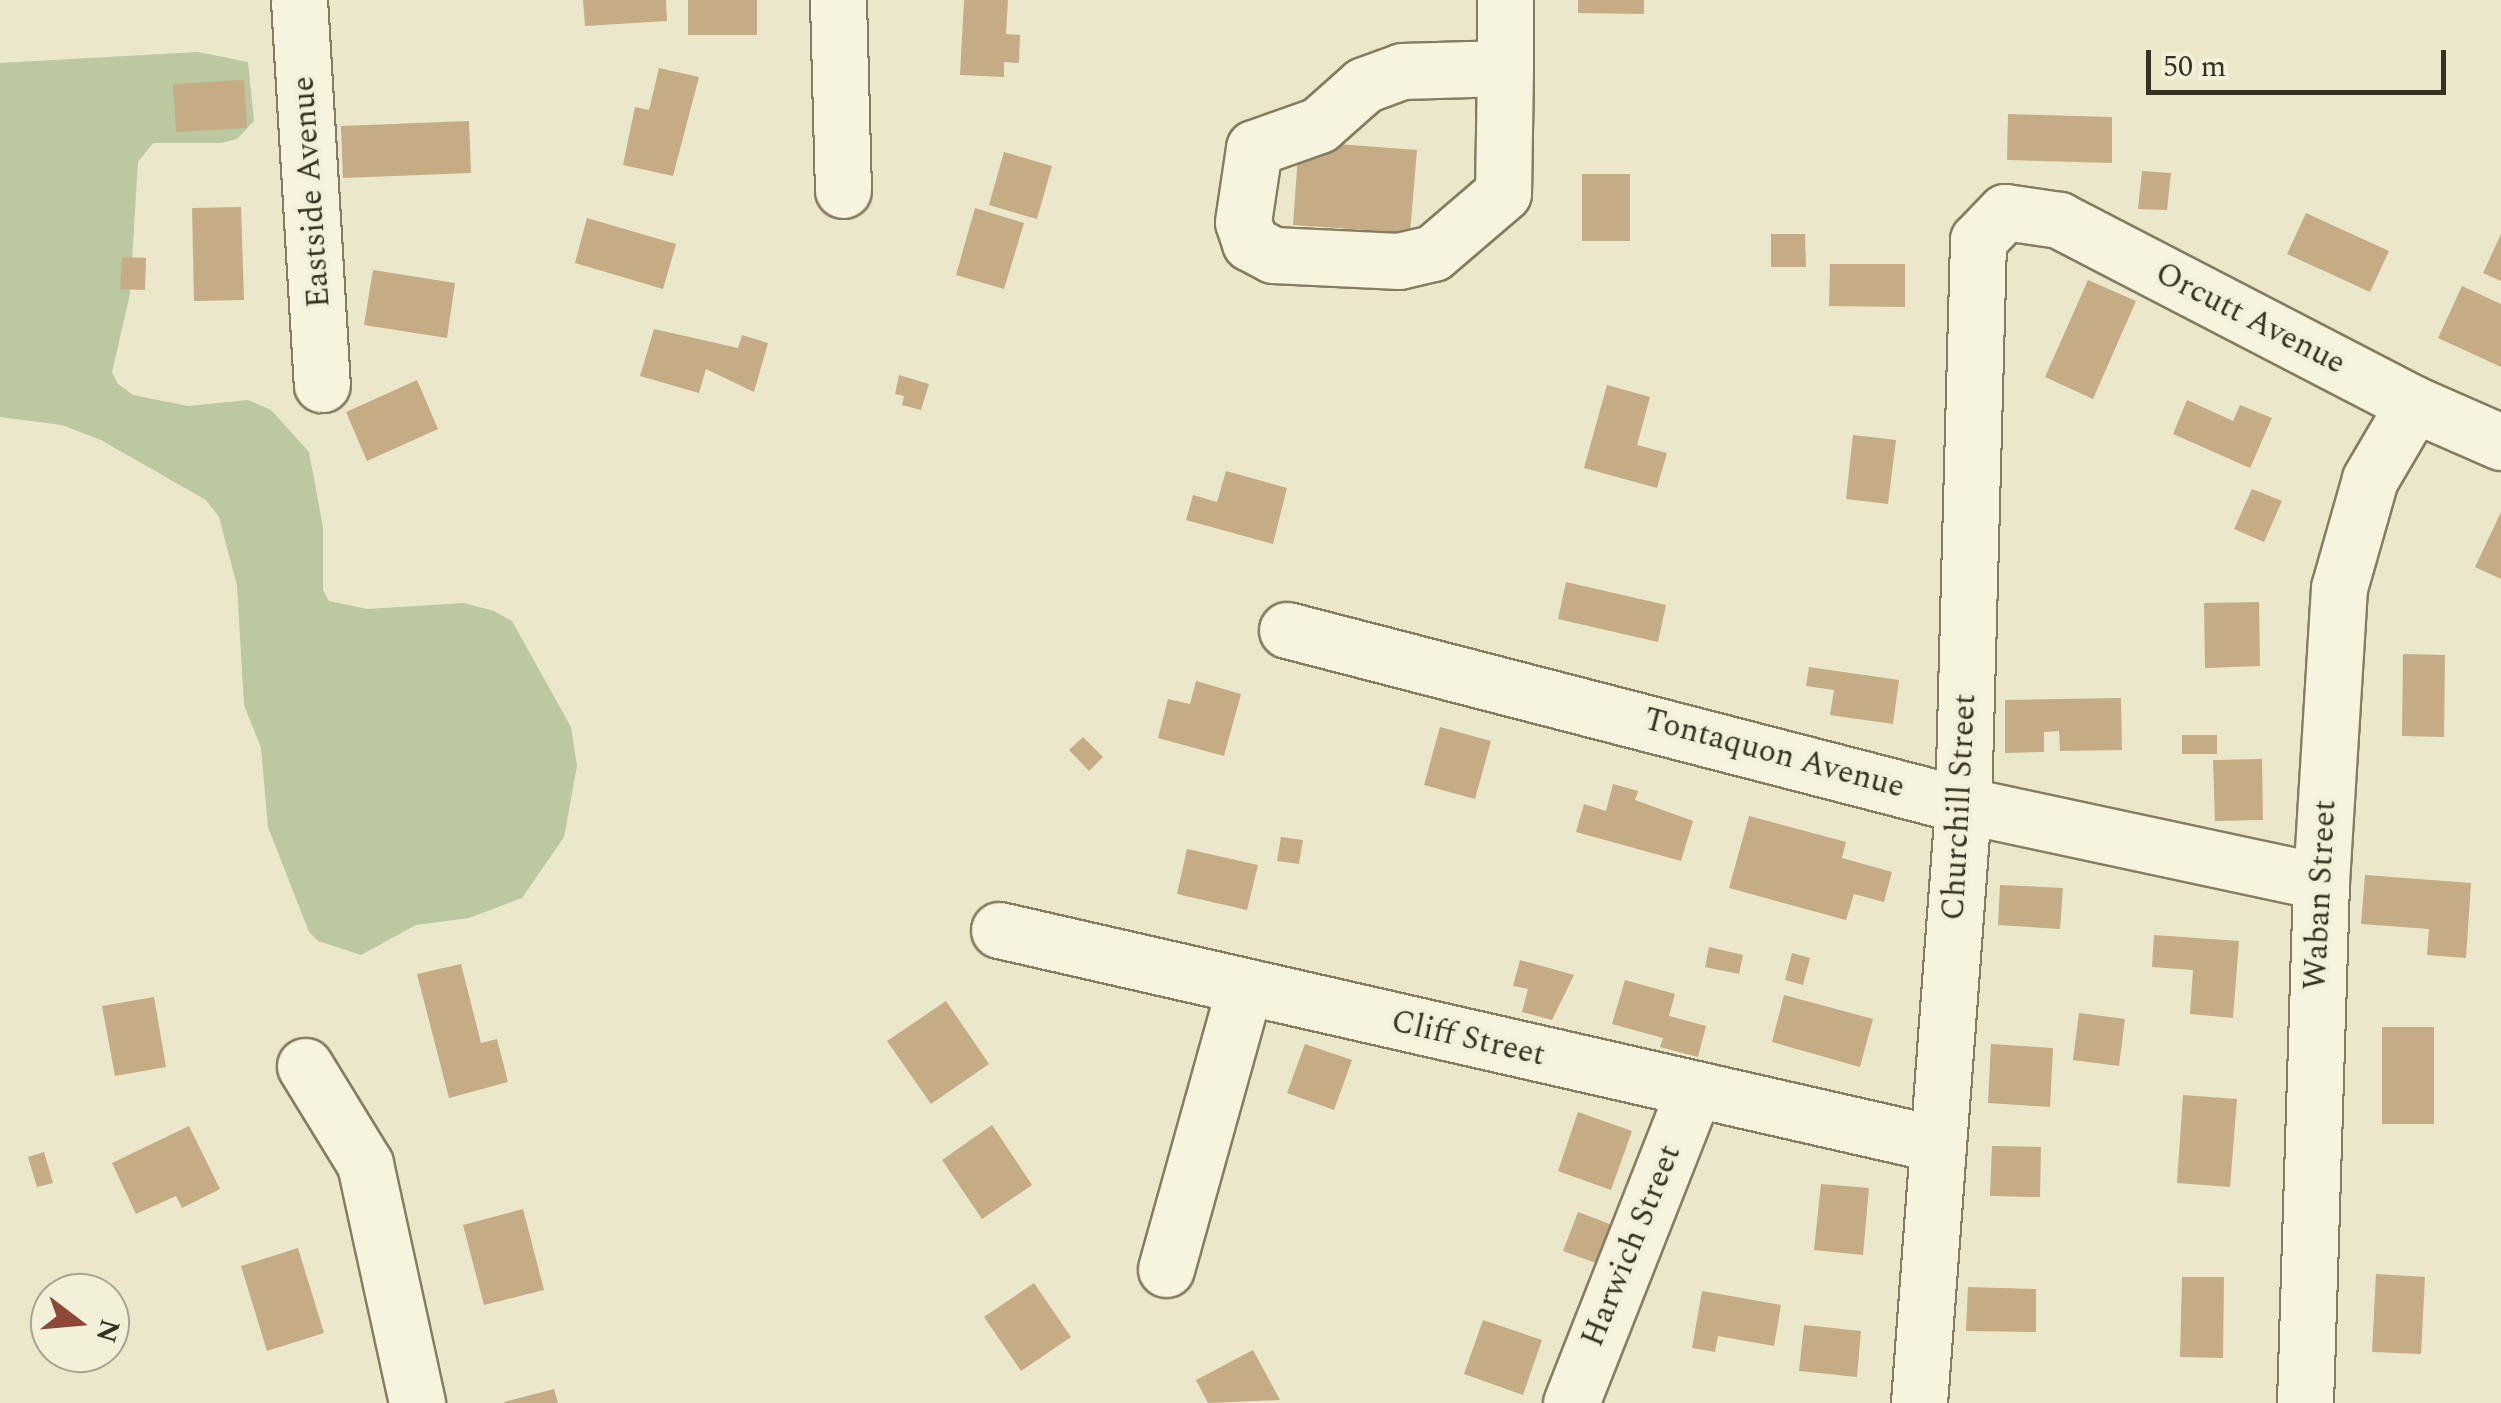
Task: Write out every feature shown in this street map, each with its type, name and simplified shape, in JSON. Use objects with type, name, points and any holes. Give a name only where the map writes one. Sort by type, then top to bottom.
[{"type":"street","name":"Eastside Avenue","points":[[300,0],[322,384]]},
{"type":"street","points":[[838,0],[843,190]]},
{"type":"street","points":[[1505,0],[1505,68],[1503,193],[1433,253],[1399,262],[1272,255],[1250,243],[1243,222],[1254,148],[1320,125],[1364,85],[1402,71],[1505,68]]},
{"type":"street","name":"Orcutt Avenue","points":[[1996,216],[2027,212],[2059,220],[2414,404],[2501,442]]},
{"type":"street","name":"Churchill Street","points":[[1919,1403],[1963,804],[1978,240],[1996,216]]},
{"type":"street","name":"Waban Street","points":[[2305,1403],[2330,682],[2349,533],[2370,479],[2414,404]]},
{"type":"street","name":"Tontaquon Avenue","points":[[1287,630],[1963,804],[2321,882]]},
{"type":"street","name":"Cliff Street","points":[[999,930],[1244,989],[1937,1144]]},
{"type":"street","points":[[1166,1269],[1244,989]]},
{"type":"street","points":[[305,1066],[365,1164],[417,1403]]},
{"type":"street","name":"Harwich Street","points":[[1571,1403],[1694,1090]]},
{"type":"green space","points":[[198,52],[248,62],[254,121],[237,139],[221,143],[153,143],[138,162],[130,294],[112,372],[118,384],[133,395],[188,406],[248,400],[271,410],[309,452],[323,527],[323,590],[329,601],[367,609],[464,603],[494,611],[512,621],[571,727],[577,766],[564,837],[522,898],[469,918],[416,925],[361,955],[318,941],[309,932],[268,827],[261,748],[244,705],[237,586],[219,517],[206,500],[101,440],[62,425],[0,417],[0,63]]},
{"type":"building","points":[[583,0],[666,0],[667,21],[585,26]]},
{"type":"building","points":[[688,0],[757,0],[757,35],[688,35]]},
{"type":"building","points":[[964,0],[1008,0],[1006,34],[1020,35],[1019,63],[1004,62],[1004,77],[960,75]]},
{"type":"building","points":[[1578,0],[1644,0],[1644,14],[1578,13]]},
{"type":"building","points":[[659,68],[699,77],[673,176],[623,165],[635,107],[649,110]]},
{"type":"building","points":[[244,80],[247,128],[176,132],[173,84]]},
{"type":"building","points":[[2008,114],[2112,117],[2112,163],[2007,160]]},
{"type":"building","points":[[469,121],[471,173],[343,178],[341,126]]},
{"type":"building","points":[[1299,141],[1417,150],[1410,233],[1293,225]]},
{"type":"building","points":[[1004,152],[1052,166],[1037,219],[989,205]]},
{"type":"building","points":[[2142,171],[2171,173],[2167,210],[2138,209]]},
{"type":"building","points":[[1582,174],[1630,174],[1630,241],[1582,241]]},
{"type":"building","points":[[241,207],[244,300],[194,301],[192,208]]},
{"type":"building","points":[[975,208],[1024,223],[1004,289],[956,275]]},
{"type":"building","points":[[2306,213],[2389,251],[2370,292],[2287,254]]},
{"type":"building","points":[[587,218],[676,244],[663,289],[575,263]]},
{"type":"building","points":[[1771,234],[1805,234],[1806,267],[1771,267]]},
{"type":"building","points":[[2501,234],[2501,281],[2483,273]]},
{"type":"building","points":[[122,257],[146,258],[145,290],[120,289]]},
{"type":"building","points":[[1830,264],[1905,264],[1905,307],[1829,306]]},
{"type":"building","points":[[373,270],[455,283],[447,338],[364,325]]},
{"type":"building","points":[[2088,280],[2136,301],[2093,399],[2045,377]]},
{"type":"building","points":[[2462,286],[2501,304],[2501,367],[2438,338]]},
{"type":"building","points":[[654,329],[738,348],[742,335],[768,343],[754,392],[706,369],[699,393],[640,376]]},
{"type":"building","points":[[899,375],[929,384],[921,410],[902,405],[904,396],[895,394]]},
{"type":"building","points":[[417,380],[438,429],[367,461],[346,412]]},
{"type":"building","points":[[1607,385],[1650,397],[1637,445],[1667,453],[1657,488],[1584,468]]},
{"type":"building","points":[[2187,400],[2233,421],[2240,405],[2272,418],[2250,468],[2173,434]]},
{"type":"building","points":[[1853,435],[1896,440],[1888,504],[1846,499]]},
{"type":"building","points":[[1226,471],[1287,488],[1273,544],[1186,520],[1193,495],[1217,502]]},
{"type":"building","points":[[2252,489],[2282,501],[2264,542],[2234,529]]},
{"type":"building","points":[[2501,512],[2501,579],[2475,567]]},
{"type":"building","points":[[1566,582],[1666,605],[1658,642],[1558,619]]},
{"type":"building","points":[[2259,602],[2260,666],[2205,668],[2204,603]]},
{"type":"building","points":[[2403,654],[2445,655],[2444,737],[2402,736]]},
{"type":"building","points":[[1809,667],[1899,680],[1893,724],[1830,715],[1834,690],[1806,686]]},
{"type":"building","points":[[1196,681],[1241,694],[1224,756],[1158,738],[1168,699],[1190,704]]},
{"type":"building","points":[[2121,698],[2122,750],[2060,751],[2059,731],[2044,732],[2044,752],[2005,753],[2005,700]]},
{"type":"building","points":[[1440,727],[1491,741],[1475,799],[1424,785]]},
{"type":"building","points":[[2182,735],[2217,735],[2217,754],[2182,754]]},
{"type":"building","points":[[1083,737],[1103,757],[1089,771],[1069,750]]},
{"type":"building","points":[[2262,759],[2263,820],[2215,821],[2213,760]]},
{"type":"building","points":[[1613,784],[1638,791],[1635,800],[1693,821],[1681,861],[1576,832],[1584,804],[1606,811]]},
{"type":"building","points":[[1749,816],[1846,842],[1842,858],[1892,872],[1884,902],[1854,894],[1846,920],[1729,888]]},
{"type":"building","points":[[1281,837],[1303,840],[1299,864],[1277,861]]},
{"type":"building","points":[[1187,849],[1258,865],[1247,910],[1177,894]]},
{"type":"building","points":[[2365,875],[2471,883],[2466,958],[2427,955],[2429,929],[2361,924]]},
{"type":"building","points":[[2000,885],[2063,888],[2060,929],[1998,925]]},
{"type":"building","points":[[2154,935],[2239,941],[2233,1018],[2190,1014],[2193,970],[2152,967]]},
{"type":"building","points":[[1709,947],[1743,955],[1739,974],[1705,967]]},
{"type":"building","points":[[1792,953],[1810,958],[1803,985],[1785,980]]},
{"type":"building","points":[[1520,960],[1574,975],[1552,1020],[1522,1012],[1528,989],[1513,986]]},
{"type":"building","points":[[461,964],[481,1043],[497,1039],[508,1082],[449,1098],[417,974]]},
{"type":"building","points":[[1625,980],[1675,994],[1669,1016],[1706,1026],[1698,1057],[1660,1047],[1663,1038],[1612,1024]]},
{"type":"building","points":[[1784,995],[1873,1019],[1860,1067],[1772,1042]]},
{"type":"building","points":[[154,997],[166,1067],[115,1076],[102,1006]]},
{"type":"building","points":[[946,1001],[989,1064],[931,1104],[887,1041]]},
{"type":"building","points":[[2079,1013],[2125,1019],[2119,1066],[2073,1060]]},
{"type":"building","points":[[2382,1027],[2434,1027],[2434,1124],[2382,1124]]},
{"type":"building","points":[[1305,1044],[1352,1060],[1334,1110],[1287,1093]]},
{"type":"building","points":[[1991,1044],[2053,1048],[2050,1107],[1988,1103]]},
{"type":"building","points":[[2183,1095],[2237,1099],[2230,1187],[2177,1183]]},
{"type":"building","points":[[1578,1112],[1632,1131],[1611,1190],[1558,1171]]},
{"type":"building","points":[[992,1125],[1032,1185],[982,1219],[942,1160]]},
{"type":"building","points":[[189,1126],[220,1189],[182,1208],[176,1196],[136,1214],[112,1163]]},
{"type":"building","points":[[1992,1146],[2041,1147],[2040,1197],[1990,1196]]},
{"type":"building","points":[[44,1152],[53,1183],[37,1187],[28,1157]]},
{"type":"building","points":[[1821,1184],[1869,1188],[1863,1255],[1814,1250]]},
{"type":"building","points":[[523,1209],[544,1290],[484,1305],[463,1225]]},
{"type":"building","points":[[1578,1212],[1615,1226],[1601,1265],[1563,1251]]},
{"type":"building","points":[[298,1248],[324,1333],[267,1351],[241,1266]]},
{"type":"building","points":[[2376,1274],[2425,1277],[2421,1354],[2372,1352]]},
{"type":"building","points":[[2182,1277],[2224,1277],[2223,1358],[2180,1357]]},
{"type":"building","points":[[1034,1283],[1071,1337],[1021,1371],[984,1317]]},
{"type":"building","points":[[1968,1287],[2036,1289],[2036,1332],[1966,1331]]},
{"type":"building","points":[[1702,1291],[1781,1305],[1774,1346],[1718,1336],[1715,1352],[1692,1348]]},
{"type":"building","points":[[1483,1320],[1542,1340],[1523,1395],[1464,1374]]},
{"type":"building","points":[[1804,1325],[1861,1331],[1857,1377],[1799,1371]]},
{"type":"building","points":[[1253,1350],[1280,1400],[1208,1403],[1196,1380]]},
{"type":"building","points":[[554,1389],[558,1403],[504,1403],[504,1402]]}]
